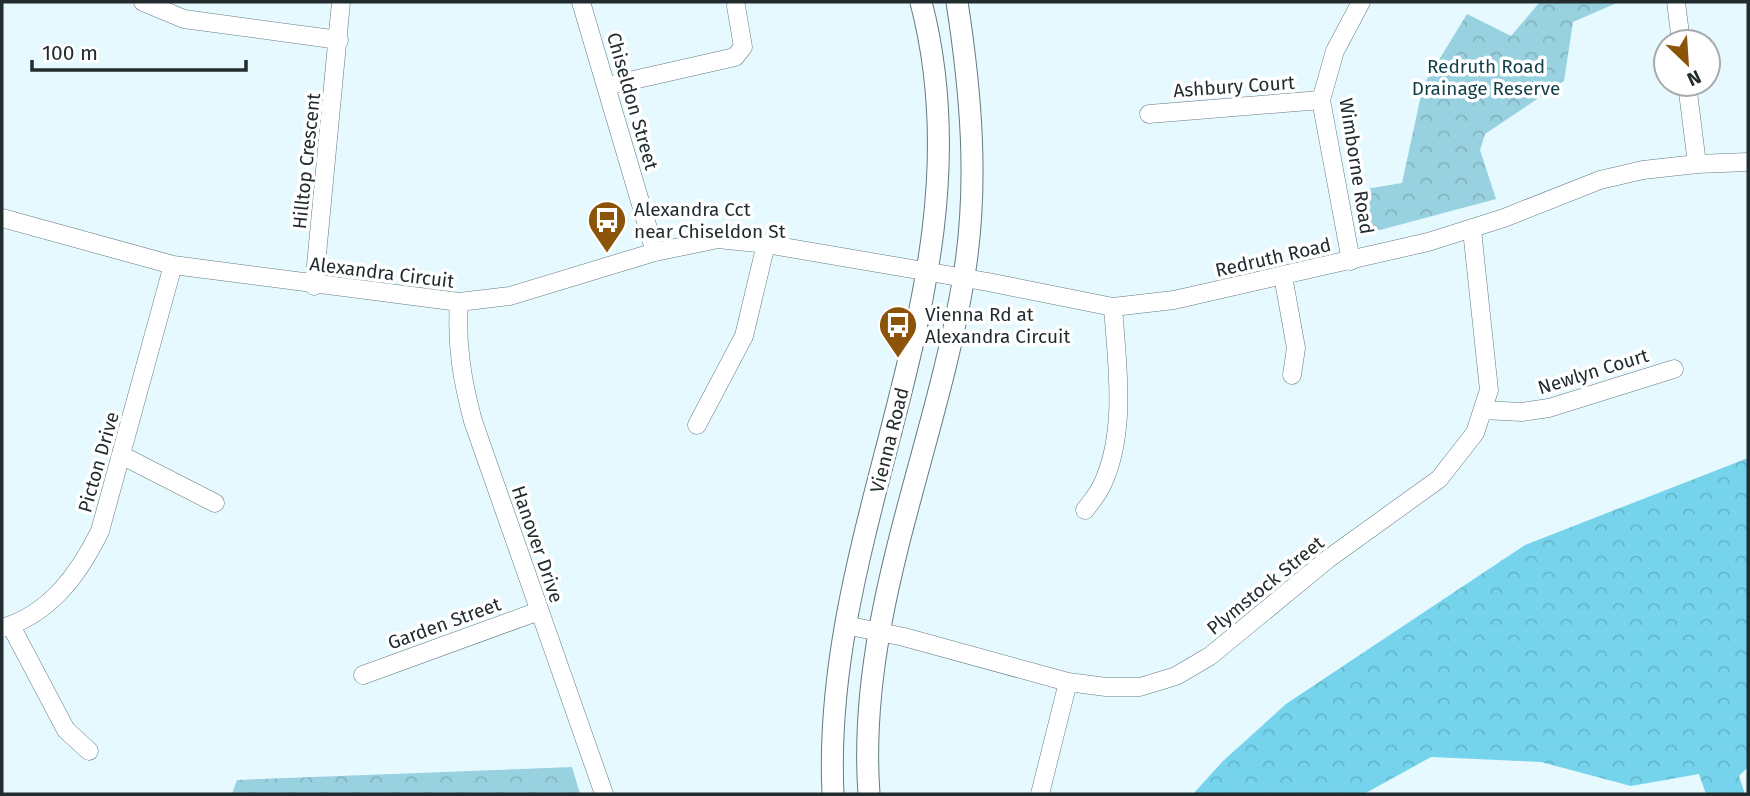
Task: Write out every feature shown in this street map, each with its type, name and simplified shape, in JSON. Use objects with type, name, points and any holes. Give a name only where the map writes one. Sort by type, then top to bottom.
[{"type":"main road","name":"Vienna Road","points":[[833,794],[836,689],[845,625],[929,272],[937,205],[937,111],[932,64],[920,2]]},
{"type":"main road","name":"Vienna Road","points":[[869,794],[868,725],[879,633],[964,278],[973,175],[966,61],[957,2]]},
{"type":"street","points":[[143,2],[184,19],[339,40]]},
{"type":"street","name":"Hilltop Crescent","points":[[314,286],[341,2]]},
{"type":"street","name":"Chiseldon Street","points":[[582,2],[655,252]]},
{"type":"street","name":"Wimborne Road","points":[[1351,261],[1321,100],[1335,51],[1361,2]]},
{"type":"street","points":[[1676,2],[1679,28]]},
{"type":"street","points":[[607,86],[735,57],[743,47],[736,6]]},
{"type":"street","points":[[1689,98],[1697,164]]},
{"type":"street","name":"Ashbury Court","points":[[1149,114],[1321,100]]},
{"type":"street","name":"Redruth Road","points":[[964,278],[1113,307],[1174,300],[1351,261],[1472,230],[1600,180],[1643,170],[1748,162]]},
{"type":"street","name":"Alexandra Circuit","points":[[2,218],[173,265],[314,286],[459,302],[510,296],[655,252],[718,239],[766,244],[964,278]]},
{"type":"street","name":"Plymstock Street","points":[[845,625],[1068,682],[1106,687],[1140,687],[1176,676],[1210,656],[1328,559],[1439,479],[1475,433],[1489,390],[1472,230]]},
{"type":"street","points":[[697,425],[744,337],[766,244]]},
{"type":"street","name":"Picton Drive","points":[[6,627],[36,612],[82,568],[100,531],[173,265]]},
{"type":"street","points":[[1283,276],[1296,348],[1292,375]]},
{"type":"street","name":"Hanover Drive","points":[[459,302],[457,336],[464,388],[604,794]]},
{"type":"street","points":[[1085,510],[1103,484],[1113,447],[1118,410],[1113,307]]},
{"type":"street","name":"Newlyn Court","points":[[1483,410],[1522,412],[1549,408],[1674,369]]},
{"type":"street","points":[[122,456],[215,503]]},
{"type":"street","name":"Garden Street","points":[[363,675],[539,611]]},
{"type":"street","points":[[6,627],[66,730],[89,751]]},
{"type":"street","points":[[1040,794],[1068,682]]},
{"type":"green space","name":"Redruth Road Drainage Reserve","points":[[1540,2],[1619,2],[1573,22],[1564,81],[1485,134],[1480,150],[1496,199],[1380,230],[1368,224],[1360,190],[1402,183],[1423,86],[1467,14],[1511,36]]},
{"type":"green space","points":[[1748,458],[1748,767],[1739,776],[1745,794],[1706,794],[1699,774],[1631,786],[1541,762],[1431,757],[1364,794],[1193,794],[1223,761],[1286,704],[1525,545]]},
{"type":"green space","points":[[572,767],[580,794],[232,794],[237,780]]},
{"type":"place","name":"Alexandra Cct near Chiseldon St","points":[[607,254]]},
{"type":"place","name":"Vienna Rd at Alexandra Circuit","points":[[898,359]]}]
